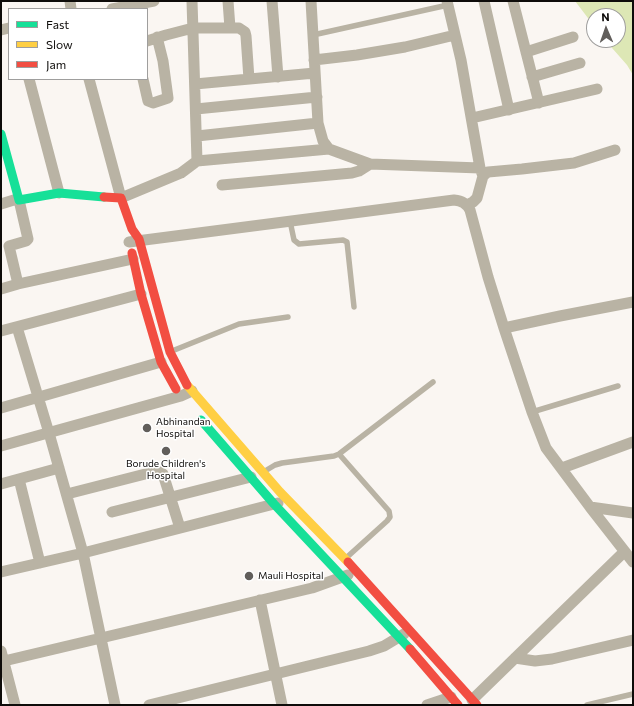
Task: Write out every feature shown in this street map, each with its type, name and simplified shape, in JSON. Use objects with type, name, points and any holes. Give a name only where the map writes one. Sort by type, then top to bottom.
[{"type":"main road","points":[[1,134],[18,200],[59,192],[121,198],[170,352],[183,379],[263,473],[356,570],[474,703]]},
{"type":"main road","points":[[134,241],[133,259],[141,294],[161,362],[169,378],[183,399]]},
{"type":"main road","points":[[196,414],[274,504],[399,637],[454,701]]},
{"type":"street","points":[[115,6],[154,1]]},
{"type":"street","points":[[192,1],[197,161]]},
{"type":"street","points":[[228,1],[230,28]]},
{"type":"street","points":[[272,1],[278,77]]},
{"type":"street","points":[[311,1],[318,123],[323,141],[328,149]]},
{"type":"street","points":[[484,1],[509,110]]},
{"type":"street","points":[[513,1],[538,103]]},
{"type":"street","points":[[448,3],[461,60],[482,172],[477,198],[467,205]]},
{"type":"street","points":[[142,80],[148,101],[153,103],[168,98],[163,61],[152,39],[193,28],[239,28],[245,32],[249,79]]},
{"type":"street","points":[[314,60],[405,48],[455,35]]},
{"type":"street","points":[[526,52],[573,37]]},
{"type":"street","points":[[532,77],[580,63]]},
{"type":"street","points":[[195,84],[315,73]]},
{"type":"street","points":[[29,80],[59,192]]},
{"type":"street","points":[[89,80],[121,198],[181,173],[197,161],[328,149],[370,164],[488,172],[522,170],[574,163],[615,150]]},
{"type":"street","points":[[472,118],[597,89]]},
{"type":"street","points":[[196,109],[317,97]]},
{"type":"street","points":[[197,136],[318,123]]},
{"type":"street","points":[[222,186],[352,173],[359,171],[370,164]]},
{"type":"street","points":[[1,204],[18,200],[28,239],[26,241],[5,247],[18,284]]},
{"type":"street","points":[[134,241],[454,200],[459,200],[467,205],[470,210],[488,278],[504,328],[532,412],[546,448],[633,562]]},
{"type":"street","points":[[1,289],[133,259]]},
{"type":"street","points":[[1,331],[141,294]]},
{"type":"street","points":[[504,328],[633,302]]},
{"type":"street","points":[[17,327],[83,553],[115,705]]},
{"type":"street","points":[[1,408],[38,396],[161,362]]},
{"type":"street","points":[[1,446],[183,399],[192,391]]},
{"type":"street","points":[[562,468],[633,442]]},
{"type":"street","points":[[1,484],[59,468]]},
{"type":"street","points":[[67,494],[157,471],[163,474],[180,528]]},
{"type":"street","points":[[112,512],[251,477]]},
{"type":"street","points":[[19,479],[40,563]]},
{"type":"street","points":[[1,572],[83,553],[274,504],[287,499]]},
{"type":"street","points":[[590,507],[633,514]]},
{"type":"street","points":[[474,703],[515,658],[624,552]]},
{"type":"street","points":[[15,705],[2,656],[101,639],[312,588],[343,577],[356,570]]},
{"type":"street","points":[[260,600],[282,705]]},
{"type":"street","points":[[149,705],[369,651],[384,646],[410,630]]},
{"type":"street","points":[[515,658],[535,661],[552,659],[633,640]]},
{"type":"street","points":[[427,705],[454,701]]},
{"type":"lane","points":[[313,35],[448,3]]},
{"type":"lane","points":[[290,221],[294,240],[299,244],[344,240],[347,242],[354,307]]},
{"type":"lane","points":[[170,352],[239,324],[288,317]]},
{"type":"lane","points":[[263,473],[275,465],[282,463],[340,454],[433,382]]},
{"type":"lane","points":[[532,412],[618,386]]},
{"type":"lane","points":[[340,454],[390,514],[387,521],[345,559]]},
{"type":"lane","points":[[588,705],[633,694]]},
{"type":"shaded area","points":[[575,1],[633,1],[633,75],[627,65],[612,48],[626,48],[626,8],[586,8],[586,15]]},
{"type":"traffic: fast","points":[[1,134],[19,200],[59,193],[104,197]]},
{"type":"traffic: fast","points":[[201,420],[274,504],[410,649]]},
{"type":"traffic: slow","points":[[187,385],[280,492],[348,562]]},
{"type":"traffic: jam","points":[[104,197],[121,198],[132,229],[139,239],[170,352],[187,385]]},
{"type":"traffic: jam","points":[[132,253],[141,294],[161,362],[176,389]]},
{"type":"traffic: jam","points":[[348,562],[477,705]]},
{"type":"traffic: jam","points":[[410,649],[458,705]]},
{"type":"place","name":"Abhinandan Hospital","points":[[147,428]]},
{"type":"place","name":"Borude Children's Hospital","points":[[166,451]]},
{"type":"place","name":"Mauli Hospital","points":[[249,576]]}]
